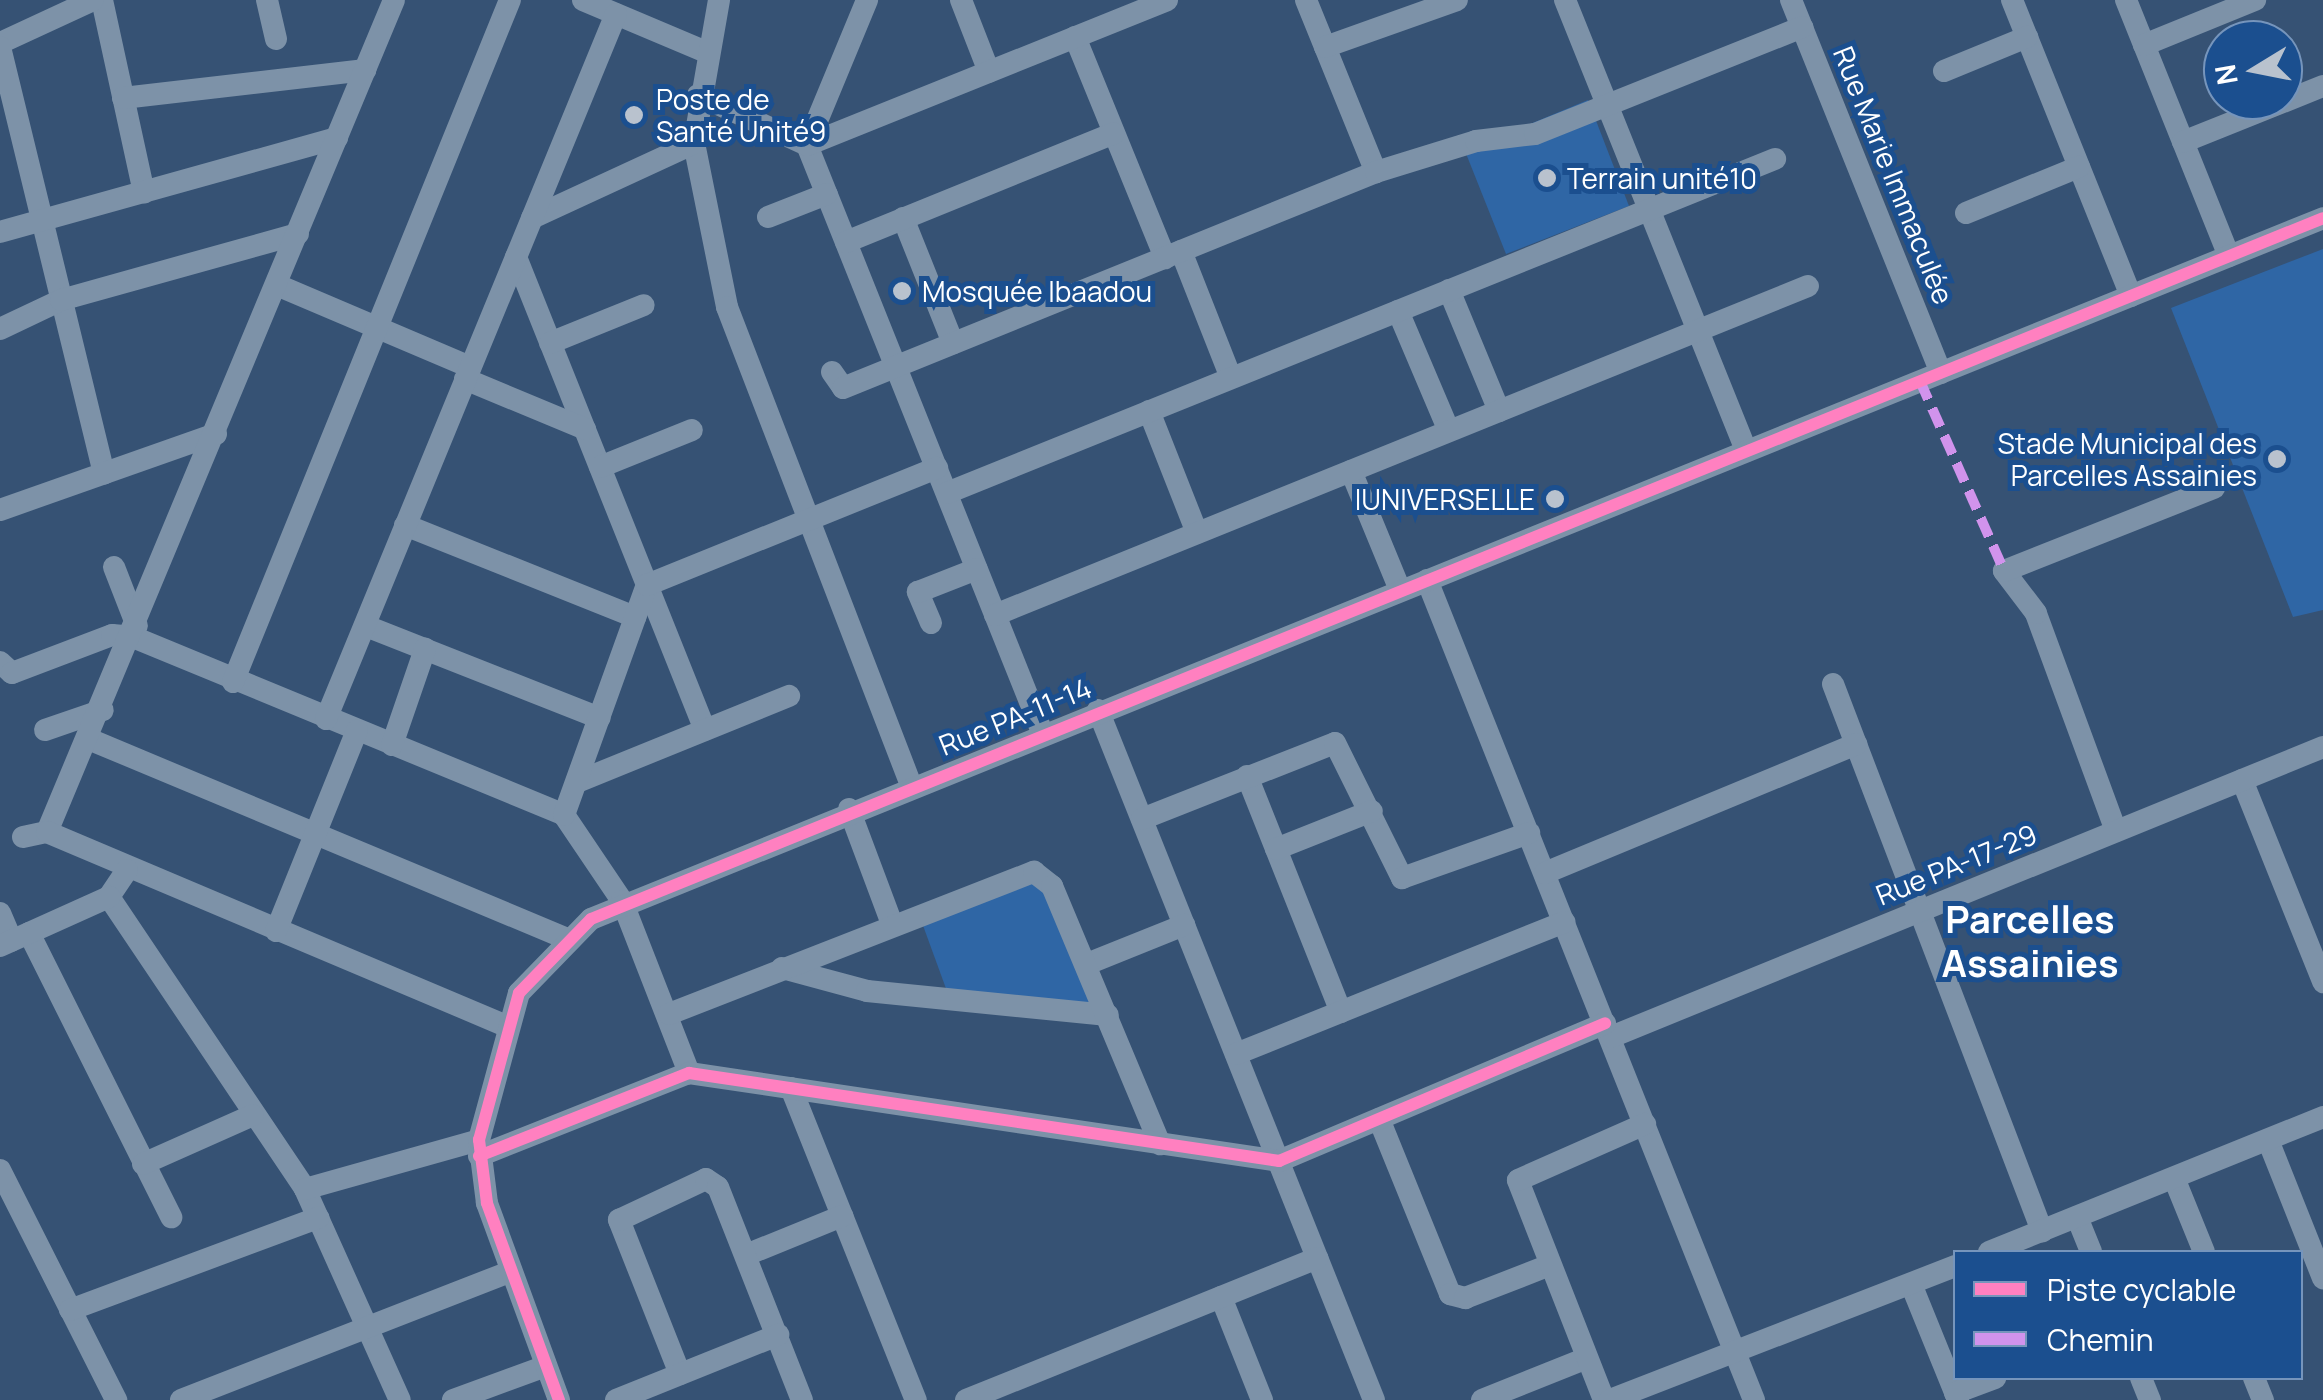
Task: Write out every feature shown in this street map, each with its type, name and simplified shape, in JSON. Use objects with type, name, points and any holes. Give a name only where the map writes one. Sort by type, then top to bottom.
[{"type":"street","points":[[93,0],[2,58],[104,474]]},
{"type":"street","points":[[102,0],[144,192]]},
{"type":"street","points":[[267,0],[276,39]]},
{"type":"street","points":[[47,832],[104,710],[394,0]]},
{"type":"street","points":[[233,682],[510,0]]},
{"type":"street","points":[[583,0],[706,52]]},
{"type":"street","points":[[718,0],[698,96],[694,143],[727,306],[911,784]]},
{"type":"street","points":[[961,0],[990,72]]},
{"type":"street","points":[[698,96],[807,146],[1167,0]]},
{"type":"street","points":[[1306,0],[1376,172]]},
{"type":"street","points":[[1325,48],[1456,0]]},
{"type":"street","points":[[1565,0],[1746,452]]},
{"type":"street","name":"Rue Marie Immaculée","points":[[1792,0],[1940,373]]},
{"type":"street","points":[[2012,0],[2131,296]]},
{"type":"street","points":[[2126,0],[2229,256]]},
{"type":"street","points":[[2144,45],[2255,0]]},
{"type":"street","points":[[865,1],[807,146],[1042,732]]},
{"type":"street","points":[[326,719],[616,14]]},
{"type":"street","points":[[832,372],[843,388],[1376,172],[1608,107],[1802,27]]},
{"type":"street","points":[[1075,37],[1114,133],[1231,378]]},
{"type":"street","points":[[1944,72],[2028,38]]},
{"type":"street","points":[[123,98],[365,70]]},
{"type":"street","points":[[2184,142],[2323,86]]},
{"type":"street","points":[[846,242],[1114,133]]},
{"type":"street","points":[[0,232],[337,138]]},
{"type":"street","points":[[532,218],[694,143]]},
{"type":"street","points":[[947,493],[1774,158]]},
{"type":"street","points":[[1966,213],[2079,167]]},
{"type":"street","points":[[768,217],[826,194]]},
{"type":"street","points":[[903,218],[953,343]]},
{"type":"street","name":"Rue PA-11-14","points":[[566,938],[622,901],[2323,218]]},
{"type":"street","points":[[0,329],[60,300],[298,234]]},
{"type":"street","points":[[516,257],[706,730]]},
{"type":"street","points":[[277,285],[377,327],[584,428]]},
{"type":"street","points":[[995,614],[1808,286]]},
{"type":"street","points":[[1449,290],[1498,411]]},
{"type":"street","points":[[550,343],[644,305]]},
{"type":"street","points":[[1398,311],[1449,431]]},
{"type":"street","points":[[1150,411],[1196,533]]},
{"type":"street","points":[[600,468],[692,430]]},
{"type":"street","points":[[0,510],[216,434]]},
{"type":"street","points":[[564,815],[648,585],[937,468]]},
{"type":"street","points":[[1351,471],[1400,590]]},
{"type":"street","points":[[2116,832],[2036,612],[2004,571],[2214,488]]},
{"type":"street","points":[[406,526],[635,617]]},
{"type":"street","points":[[114,567],[135,631]]},
{"type":"street","points":[[931,623],[918,592],[977,569]]},
{"type":"street","points":[[1427,580],[1754,1400]]},
{"type":"street","points":[[366,626],[599,718]]},
{"type":"street","points":[[0,662],[7,674],[112,635],[135,631],[233,682],[564,815],[622,901],[689,1073]]},
{"type":"street","points":[[392,745],[425,649]]},
{"type":"street","points":[[1833,684],[2042,1231]]},
{"type":"street","points":[[577,782],[789,696]]},
{"type":"street","points":[[44,730],[104,710]]},
{"type":"street","points":[[1098,710],[1374,1400]]},
{"type":"street","points":[[276,932],[357,731]]},
{"type":"street","points":[[91,740],[566,938],[504,1024],[479,1148],[509,1272],[559,1400]]},
{"type":"street","points":[[1142,820],[1334,743],[1372,811],[1402,878],[1529,833]]},
{"type":"street","points":[[1545,872],[1856,744]]},
{"type":"street","name":"Rue PA-17-29","points":[[1279,1162],[1379,1119],[1920,912],[2323,747]]},
{"type":"street","points":[[1246,776],[1341,1012]]},
{"type":"street","points":[[2242,780],[2323,982]]},
{"type":"street","points":[[849,810],[892,924]]},
{"type":"street","points":[[1276,849],[1372,811]]},
{"type":"street","points":[[23,837],[47,832],[127,870],[504,1024]]},
{"type":"street","points":[[14,940],[109,897],[127,870]]},
{"type":"street","points":[[669,1014],[892,924],[1034,872],[1052,886],[1160,1144]]},
{"type":"street","points":[[109,897],[305,1189],[400,1400]]},
{"type":"street","points":[[0,913],[171,1217]]},
{"type":"street","points":[[1236,1054],[1564,922]]},
{"type":"street","points":[[1087,964],[1184,925]]},
{"type":"street","points":[[782,968],[867,991],[1108,1015]]},
{"type":"street","points":[[305,1189],[479,1148],[689,1073],[1279,1162]]},
{"type":"street","points":[[791,1088],[916,1400]]},
{"type":"street","points":[[143,1164],[254,1114]]},
{"type":"street","points":[[1993,1250],[2323,1118]]},
{"type":"street","points":[[1379,1119],[1450,1294],[1465,1298],[1550,1265]]},
{"type":"street","points":[[1646,1124],[1520,1174],[1550,1265],[1607,1400],[1736,1354],[1953,1267]]},
{"type":"street","points":[[2268,1140],[2318,1250],[2323,1278]]},
{"type":"street","points":[[0,1170],[116,1400]]},
{"type":"street","points":[[2174,1178],[2203,1250]]},
{"type":"street","points":[[680,1374],[621,1213],[713,1180],[802,1400]]},
{"type":"street","points":[[746,1255],[842,1216]]},
{"type":"street","points":[[2077,1217],[2090,1250]]},
{"type":"street","points":[[70,1310],[318,1218]]},
{"type":"street","points":[[966,1400],[1022,1390],[1221,1297],[1318,1258]]},
{"type":"street","points":[[181,1400],[509,1272]]},
{"type":"street","points":[[1912,1284],[1957,1397],[1991,1380]]},
{"type":"street","points":[[1221,1297],[1262,1400]]},
{"type":"street","points":[[616,1400],[778,1334]]},
{"type":"street","points":[[1482,1400],[1523,1392],[1587,1358]]},
{"type":"street","points":[[468,1397],[546,1366]]},
{"type":"shaded area","name":"Terrain unité10","points":[[1588,100],[1629,206],[1506,254],[1465,151]]},
{"type":"shaded area","name":"Stade Municipal des Parcelles Assainies","points":[[2323,249],[2323,610],[2293,617],[2171,308]]},
{"type":"shaded area","points":[[1038,878],[1095,1008],[948,994],[921,920]]},
{"type":"marked path","points":[[1920,381],[2004,571]]},
{"type":"cycle path","points":[[559,1400],[487,1203],[479,1140],[519,993],[591,919],[2323,218]]},
{"type":"cycle path","points":[[479,1156],[689,1073],[1279,1161],[1605,1023]]},
{"type":"place","name":"Poste de Santé Unité9","points":[[634,115]]},
{"type":"place","name":"Terrain unité10","points":[[1547,178]]},
{"type":"place","name":"Mosquée Ibaadou","points":[[902,291]]},
{"type":"place","name":"Stade Municipal des Parcelles Assainies","points":[[2277,459]]},
{"type":"place","name":"IUNIVERSELLE","points":[[1555,499]]},
{"type":"district","name":"Parcelles Assainies","points":[[2030,941]]}]
